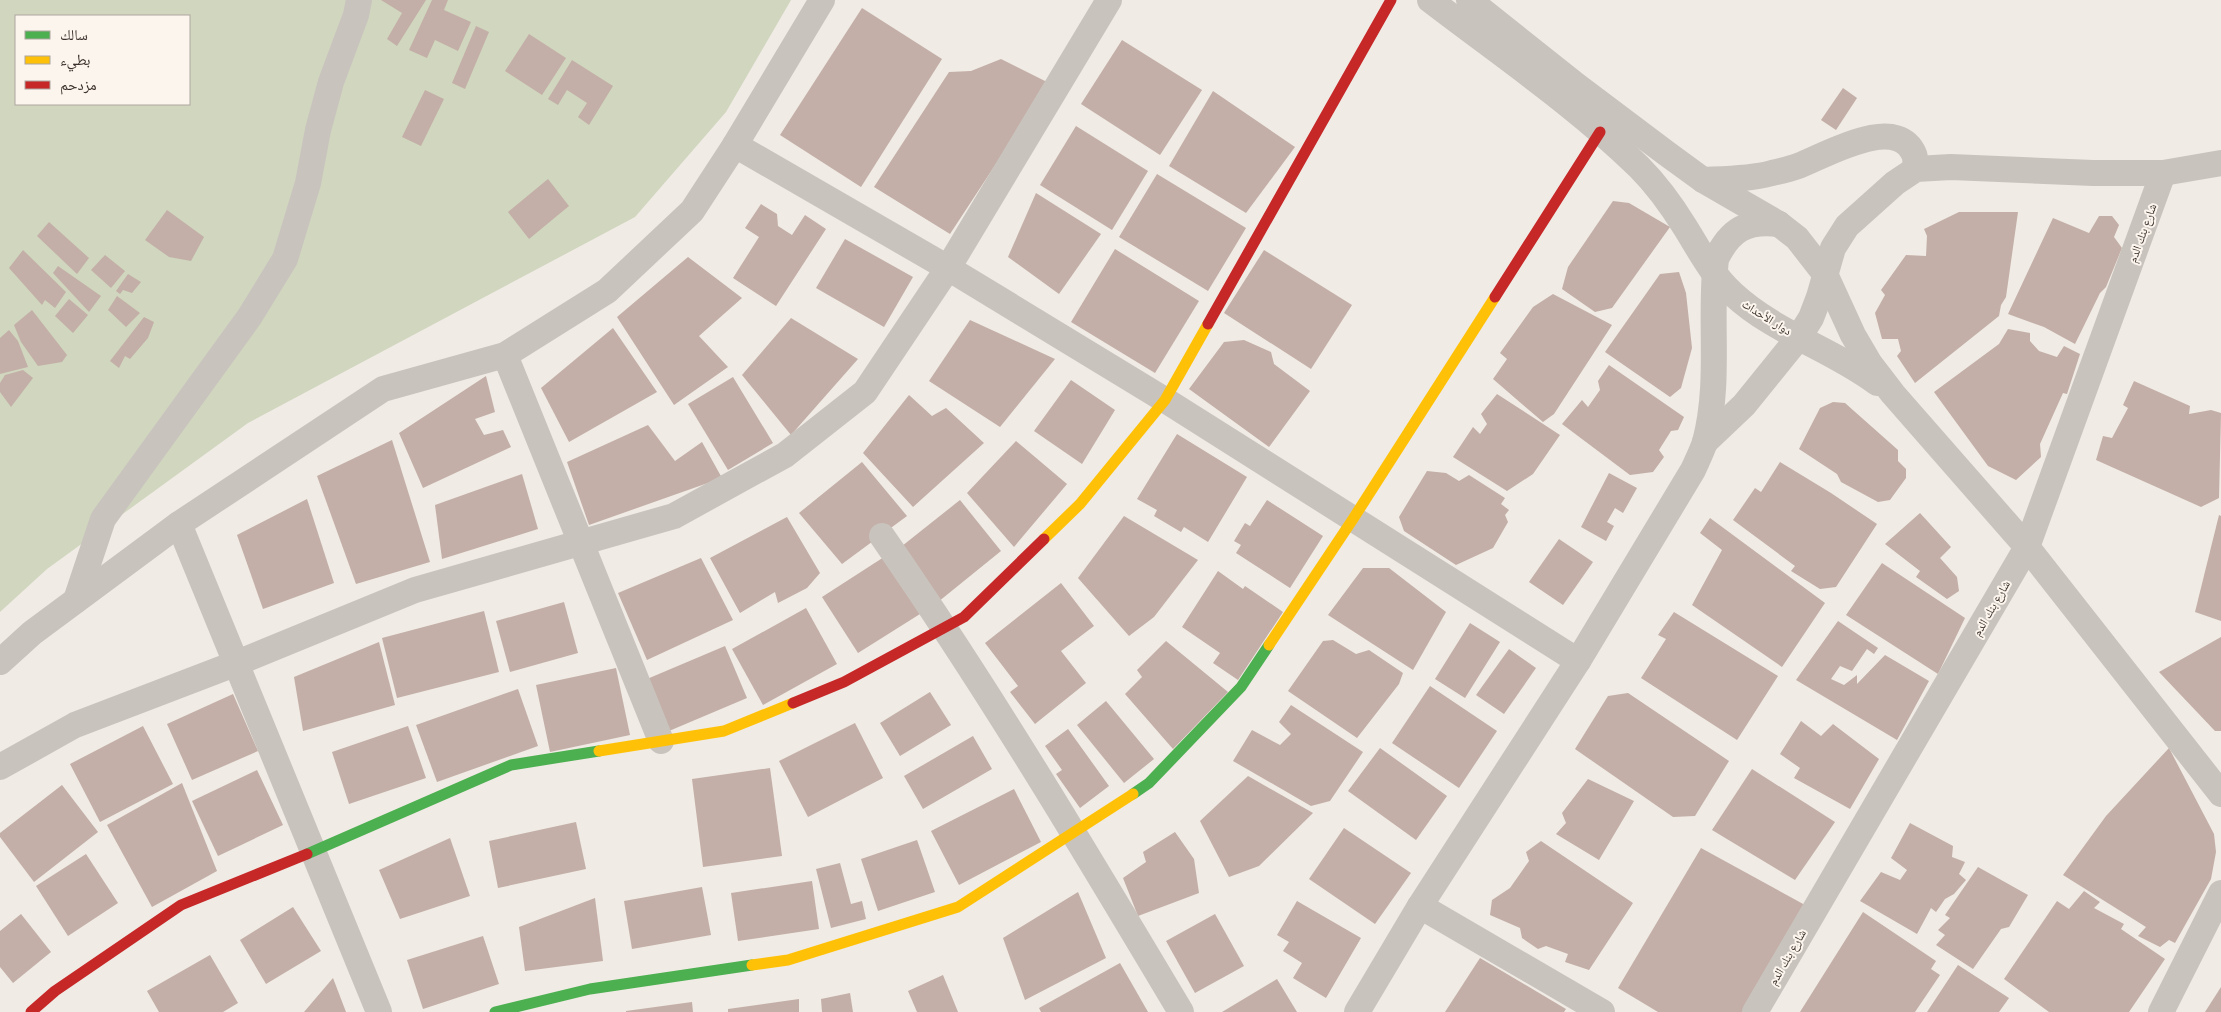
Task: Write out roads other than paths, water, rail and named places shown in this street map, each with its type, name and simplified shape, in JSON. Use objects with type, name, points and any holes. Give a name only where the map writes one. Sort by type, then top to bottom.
[{"type":"street","points":[[76,600],[103,519],[250,316],[286,259],[308,183],[323,111],[356,15],[359,0]]},
{"type":"street","points":[[0,662],[32,633],[179,524],[383,389],[505,355],[607,291],[692,211],[735,145],[822,0]]},
{"type":"street","points":[[0,767],[75,725],[237,663],[415,590],[582,540],[674,516],[785,455],[865,392],[948,268],[1109,0]]},
{"type":"street","points":[[31,1012],[54,991],[181,905],[315,851],[511,765],[724,731],[844,682],[964,617],[1080,504],[1165,400],[1391,0]]},
{"type":"street","name":"دوار الأحداث","points":[[1430,0],[1600,132],[1639,167],[1670,205],[1714,274],[1753,311],[1846,362],[1893,394]]},
{"type":"street","points":[[1469,0],[1576,86],[1703,180],[1779,224],[1797,238],[1824,274],[1853,335],[1870,364],[1893,394],[2027,547],[2221,794]]},
{"type":"street","points":[[495,1012],[590,989],[797,957],[958,907],[1149,783],[1241,687],[1353,519],[1600,132]]},
{"type":"street","points":[[1703,180],[1744,178],[1771,174],[1798,166],[1848,144],[1870,138],[1888,136],[1905,143],[1915,154],[1916,169]]},
{"type":"street","points":[[735,145],[948,268],[1165,400],[1578,661]]},
{"type":"street","points":[[1705,442],[1744,405],[1799,337],[1814,311],[1833,248],[1847,226],[1876,199],[1916,169],[1951,167],[2163,174],[2221,163]]},
{"type":"street","name":"شارع بنك الدم","points":[[1755,1012],[2027,547],[2163,174]]},
{"type":"street","points":[[1356,1012],[1420,906],[1578,661],[1693,470],[1705,442],[1712,402],[1715,361],[1714,274],[1716,259],[1723,245],[1733,233],[1747,226],[1763,222],[1779,224]]},
{"type":"street","points":[[505,355],[582,540],[661,741]]},
{"type":"street","points":[[179,524],[315,851],[379,1012]]},
{"type":"street","points":[[882,536],[946,627],[1074,832],[1181,1012]]},
{"type":"street","points":[[2161,1012],[2221,892]]},
{"type":"street","points":[[1420,906],[1602,1012]]}]
